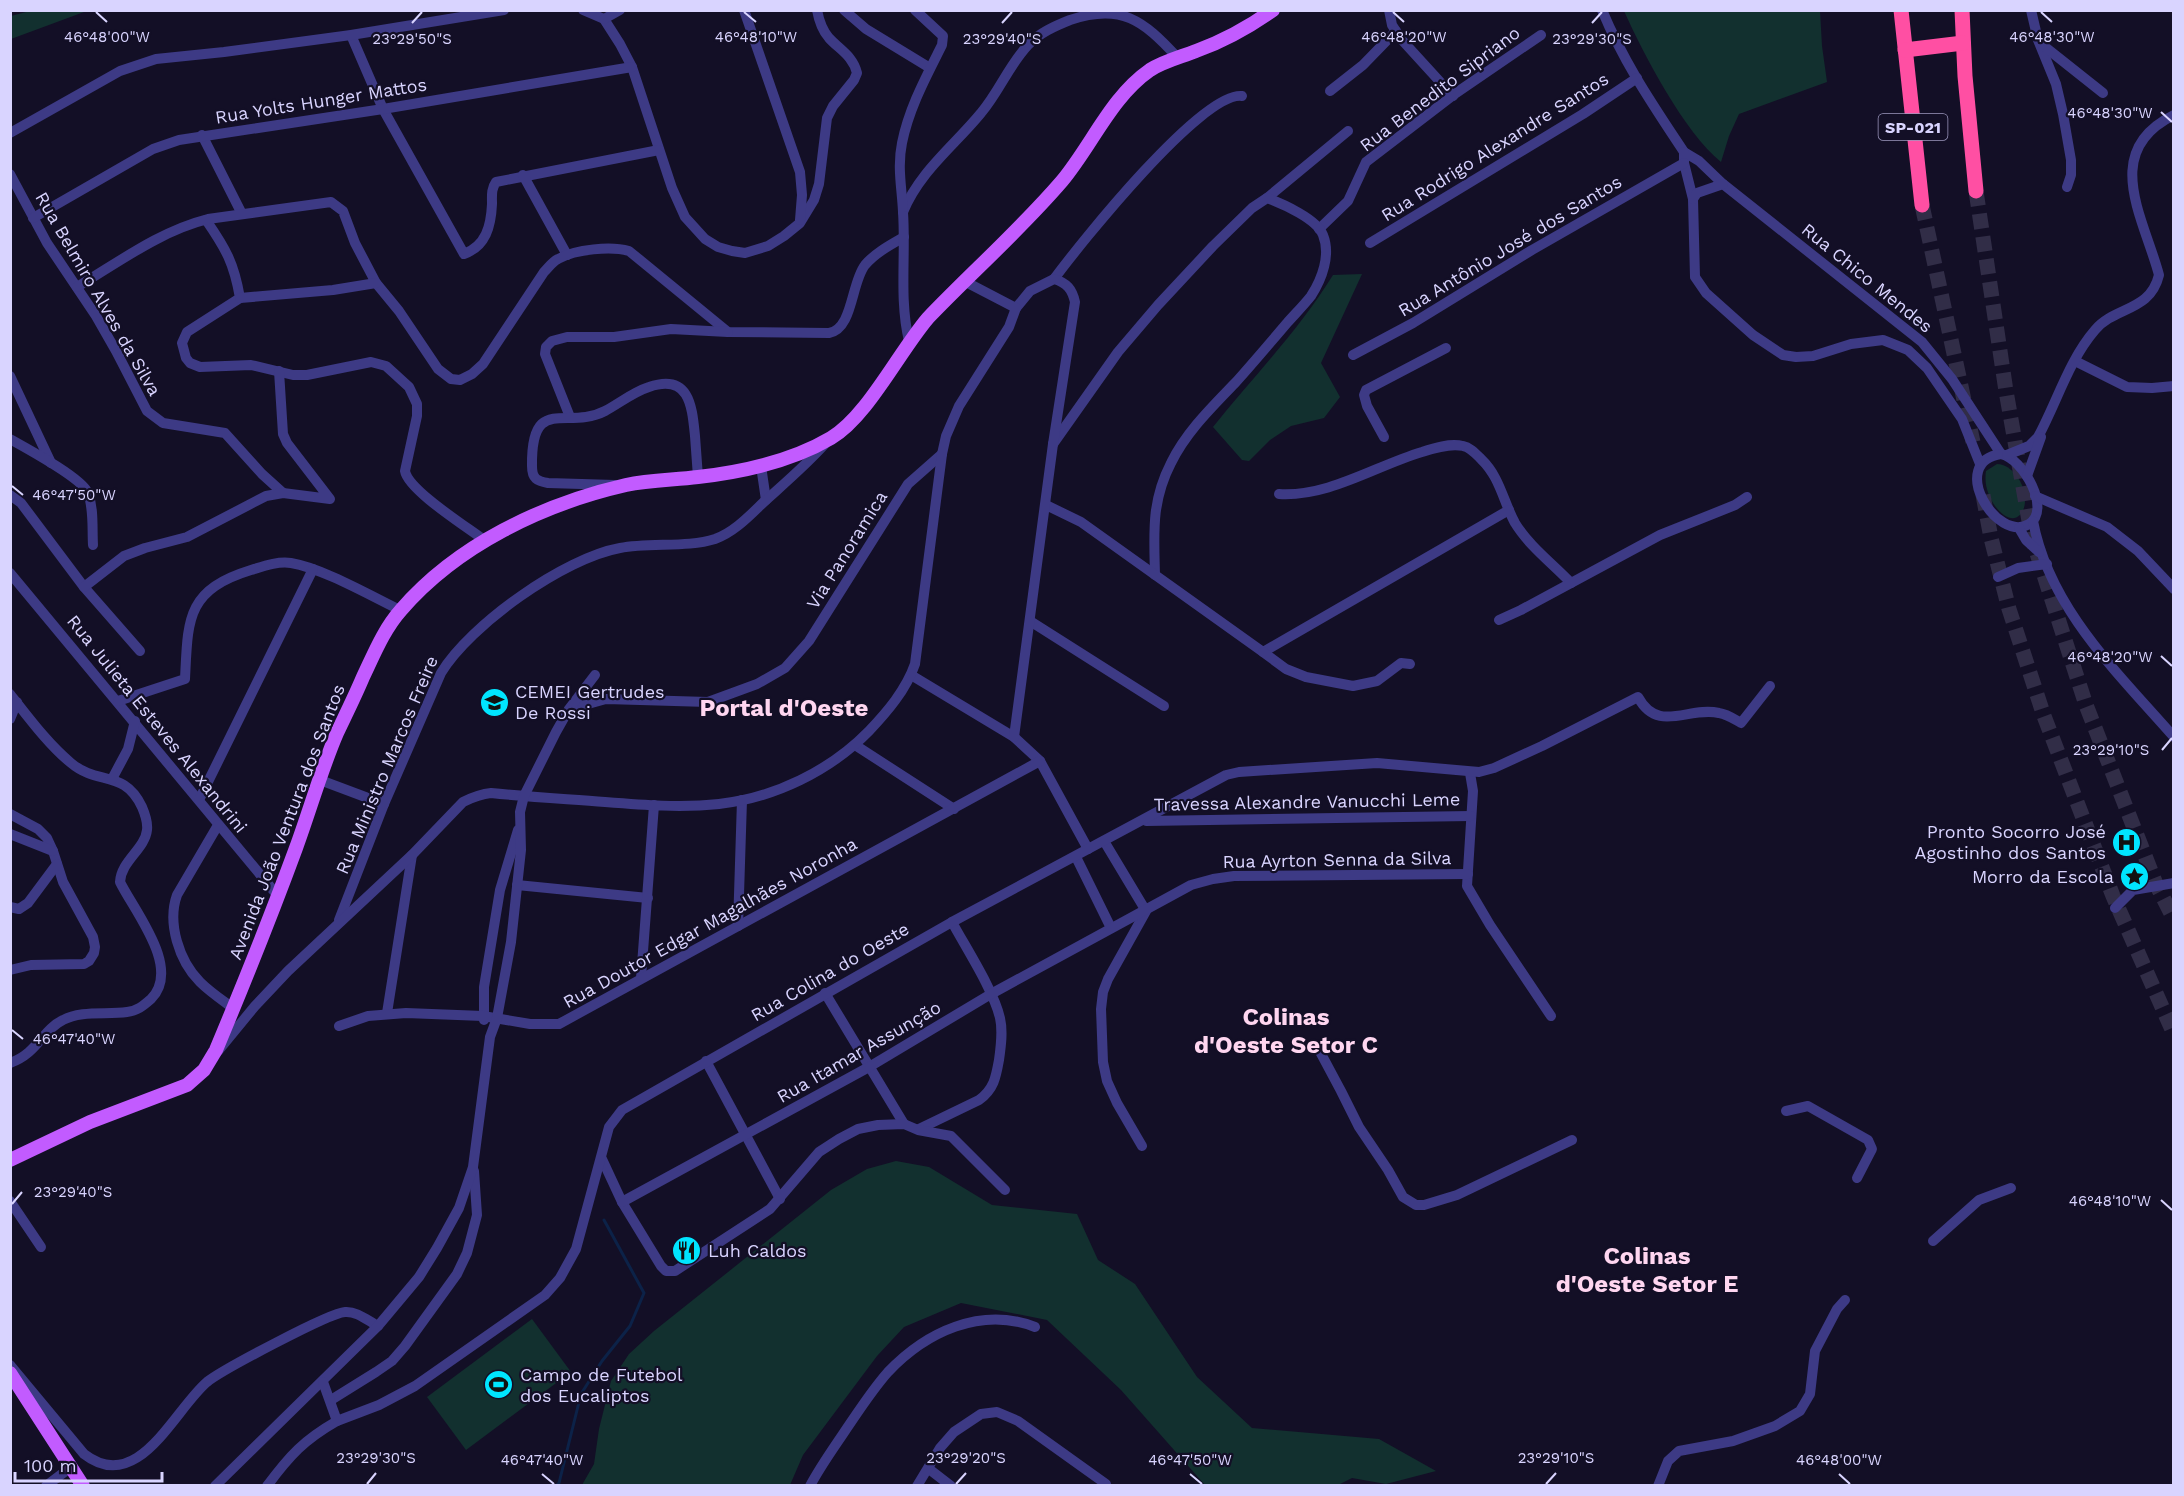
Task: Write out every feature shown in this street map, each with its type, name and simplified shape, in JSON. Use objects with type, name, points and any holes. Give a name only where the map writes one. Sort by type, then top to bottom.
[{"type":"highway","name":"SP-021","points":[[1901,10],[1922,205]]},
{"type":"highway","name":"SP-021","points":[[1962,10],[1976,191]]},
{"type":"highway","points":[[1905,50],[1963,43]]},
{"type":"main road","name":"Avenida João Ventura dos Santos","points":[[10,1160],[90,1122],[187,1085],[210,1062],[278,896],[337,735],[366,670],[388,627],[400,610],[444,568],[484,540],[529,518],[579,499],[627,485],[698,477],[761,466],[808,450],[830,439],[854,418],[928,318],[1044,202],[1073,167],[1108,116],[1130,89],[1150,70],[1177,57],[1226,39],[1273,10]]},
{"type":"main road","points":[[10,1373],[83,1485]]},
{"type":"street","points":[[10,133],[120,71],[140,63],[165,57],[224,52],[351,35],[504,10]]},
{"type":"street","points":[[583,10],[605,15],[620,10]]},
{"type":"street","points":[[744,10],[800,172],[802,195],[800,223]]},
{"type":"street","points":[[605,15],[632,67],[659,150],[685,217],[693,228],[718,247],[745,253],[784,236],[800,223],[814,200],[819,184],[827,118],[857,73],[850,57],[827,35],[820,23],[817,10]]},
{"type":"street","points":[[844,10],[866,29],[930,68]]},
{"type":"street","points":[[909,341],[904,320],[904,237],[899,171],[901,145],[912,110],[942,45],[943,36],[915,10]]},
{"type":"street","points":[[1389,10],[1392,25],[1396,31],[1453,96]]},
{"type":"street","name":"Rua Chico Mendes","points":[[1602,10],[1617,47],[1684,157],[1693,199],[1695,277],[1706,293],[1753,334],[1783,355],[1813,356],[1851,344],[1883,340],[1908,350],[1926,368],[1962,419],[1980,464]]},
{"type":"street","points":[[2031,10],[2038,40],[2056,84],[2063,114],[2071,160],[2071,175],[2067,187]]},
{"type":"street","points":[[903,212],[917,184],[984,111],[1027,46],[1041,33],[1085,15],[1103,12],[1121,14],[1138,22],[1158,37],[1177,57]]},
{"type":"street","points":[[1330,91],[1363,65],[1396,31]]},
{"type":"street","points":[[351,35],[383,109],[464,254],[473,251],[488,230],[492,189],[495,183],[523,175],[659,150]]},
{"type":"street","name":"Rua Benedito Sipriano","points":[[1319,229],[1348,201],[1366,162],[1453,96],[1541,35]]},
{"type":"street","points":[[2038,40],[2103,93]]},
{"type":"street","name":"Rua Yolts Hunger Mattos","points":[[33,218],[166,143],[202,135],[383,109],[632,67]]},
{"type":"street","name":"Rua Rodrigo Alexandre Santos","points":[[1370,243],[1583,114],[1636,78]]},
{"type":"street","points":[[210,1062],[255,1006],[464,802],[473,797],[491,793],[654,805],[719,804],[780,789],[812,774],[855,745],[883,715],[902,691],[911,675],[918,644],[942,454],[952,419],[973,381],[1009,327],[1016,308],[1030,291],[1054,279],[1104,217],[1183,131],[1227,98],[1242,96]]},
{"type":"street","points":[[2027,476],[2045,425],[2075,361],[2094,330],[2104,321],[2150,296],[2156,286],[2159,275],[2136,210],[2132,173],[2135,154],[2141,140],[2151,129],[2174,115]]},
{"type":"street","points":[[1053,444],[1118,352],[1213,246],[1252,208],[1305,168],[1348,131]]},
{"type":"street","points":[[202,135],[242,214]]},
{"type":"street","name":"Rua Chico Mendes","points":[[1684,157],[1699,161],[1723,184],[1922,342],[1952,379],[2004,455]]},
{"type":"street","name":"Rua Antônio José dos Santos","points":[[1353,355],[1413,323],[1684,157]]},
{"type":"street","name":"Rua Belmiro Alves da Silva","points":[[10,174],[47,243],[116,351],[147,411],[163,423],[225,433],[262,474],[283,493]]},
{"type":"street","points":[[523,175],[567,255]]},
{"type":"street","points":[[1693,199],[1697,193],[1723,184]]},
{"type":"street","points":[[1155,575],[1155,511],[1159,488],[1171,462],[1203,416],[1238,380],[1310,296],[1322,275],[1326,246],[1323,234],[1306,218],[1267,198]]},
{"type":"street","points":[[77,287],[172,231],[206,220],[331,202],[343,211],[355,243],[376,283],[399,311],[438,369],[451,380],[460,380],[472,374],[483,364],[544,272],[557,259],[567,255],[612,248],[629,251],[728,332]]},
{"type":"street","points":[[206,220],[233,263],[240,298]]},
{"type":"street","points":[[570,417],[545,354],[546,347],[556,339],[614,337],[671,329],[728,332],[835,332],[845,320],[858,279],[865,266],[888,246],[904,237]]},
{"type":"street","points":[[1014,737],[1053,444],[1075,302],[1073,292],[1068,286],[1054,279]]},
{"type":"street","points":[[964,281],[1016,308]]},
{"type":"street","points":[[376,283],[333,290],[240,298],[187,332],[182,343],[186,358],[190,363],[200,367],[251,365],[293,375],[307,375],[371,362],[386,366],[409,387],[417,404],[417,416],[408,454],[406,476],[427,498],[484,540]]},
{"type":"street","points":[[1384,436],[1367,406],[1364,395],[1366,390],[1446,348]]},
{"type":"street","points":[[2075,361],[2127,387],[2174,386]]},
{"type":"street","points":[[84,587],[124,556],[187,537],[266,496],[283,493],[330,499],[287,443],[283,434],[279,370]]},
{"type":"street","points":[[10,376],[52,464]]},
{"type":"street","points":[[627,485],[549,483],[536,479],[532,469],[534,437],[544,422],[553,417],[595,416],[650,386],[674,385],[682,390],[692,405],[698,477]]},
{"type":"street","points":[[2004,455],[2017,463],[2027,476],[2036,496],[2036,515],[2033,521],[2019,528],[2011,527],[2000,521],[1987,507],[1976,477],[1980,464],[1987,458],[2029,446],[2045,425]]},
{"type":"street","points":[[10,439],[79,482],[88,494],[93,545]]},
{"type":"street","name":"Rua Ministro Marcos Freire","points":[[338,923],[384,804],[441,673],[450,658],[471,635],[527,592],[598,554],[618,548],[715,539],[742,523],[808,463],[830,439]]},
{"type":"street","points":[[1279,494],[1306,493],[1330,487],[1417,453],[1450,446],[1463,446],[1472,450],[1498,481],[1509,510],[1523,534],[1571,583]]},
{"type":"street","name":"Via Panoramica","points":[[569,709],[606,699],[708,702],[757,684],[785,668],[809,641],[908,484],[942,454]]},
{"type":"street","points":[[761,466],[766,500]]},
{"type":"street","points":[[10,495],[21,503],[84,587],[140,651]]},
{"type":"street","points":[[2036,496],[2107,527],[2138,551],[2174,589]]},
{"type":"street","points":[[1499,620],[1660,535],[1735,505],[1747,497]]},
{"type":"street","points":[[1046,505],[1081,522],[1286,669],[1306,677],[1353,686],[1377,681],[1401,663],[1410,664]]},
{"type":"street","points":[[1263,652],[1509,510]]},
{"type":"street","points":[[2033,521],[2045,561],[2074,617],[2092,643],[2174,737]]},
{"type":"street","points":[[2019,528],[2026,540],[2045,561]]},
{"type":"street","points":[[1998,577],[2018,568],[2045,561]]},
{"type":"street","points":[[118,701],[185,679],[188,629],[192,614],[200,599],[215,585],[243,573],[274,563],[290,563],[313,569],[400,610]]},
{"type":"street","points":[[199,801],[313,569]]},
{"type":"street","name":"Rua Julieta Esteves Alexandrini","points":[[10,573],[278,896]]},
{"type":"street","points":[[1030,621],[1164,706]]},
{"type":"street","points":[[215,1485],[378,1326],[419,1277],[459,1208],[473,1167],[490,1037],[497,1018],[510,953],[521,850],[520,812],[524,796],[569,709],[595,675]]},
{"type":"street","points":[[911,675],[1014,737],[1040,761],[1088,849]]},
{"type":"street","points":[[1551,1016],[1470,894],[1467,886],[1473,791],[1470,772],[1494,768],[1638,697],[1651,714],[1662,717],[1720,713],[1741,723],[1770,686]]},
{"type":"street","points":[[10,719],[14,698]]},
{"type":"street","points":[[10,1063],[29,1053],[54,1026],[64,1019],[84,1014],[109,1015],[134,1011],[154,996],[161,974],[160,961],[154,945],[120,882],[123,870],[144,840],[147,824],[137,796],[122,782],[87,772],[74,765],[60,753],[14,698]]},
{"type":"street","points":[[112,779],[128,749],[135,721]]},
{"type":"street","points":[[855,745],[954,809]]},
{"type":"street","name":"Rua Doutor Edgar Magalhães Noronha","points":[[339,1026],[368,1016],[387,1013],[483,1016],[531,1024],[559,1024],[1040,761]]},
{"type":"street","name":"Rua Colina do Oeste","points":[[267,1485],[287,1459],[303,1444],[337,1421],[379,1405],[407,1390],[550,1290],[568,1268],[576,1249],[609,1127],[622,1110],[952,922],[1143,821],[1214,780],[1239,772],[1377,763],[1470,772]]},
{"type":"street","points":[[320,780],[384,804]]},
{"type":"street","points":[[738,926],[742,800]]},
{"type":"street","points":[[641,978],[654,805]]},
{"type":"street","points":[[10,814],[43,834],[53,851],[72,901],[93,937],[95,947],[92,958],[84,964],[31,965],[10,970]]},
{"type":"street","name":"Travessa Alexandre Vanucchi Leme","points":[[1143,821],[1471,816]]},
{"type":"street","points":[[490,1037],[483,1016],[484,987],[500,890],[521,822]]},
{"type":"street","points":[[218,825],[177,895],[173,905],[172,924],[183,956],[192,973],[233,1008]]},
{"type":"street","points":[[10,834],[53,851]]},
{"type":"street","points":[[1104,841],[1146,911],[1108,979],[1103,992],[1101,1009],[1103,1062],[1107,1081],[1142,1146]]},
{"type":"street","points":[[387,1013],[412,855]]},
{"type":"street","points":[[1076,857],[1111,928]]},
{"type":"street","points":[[10,907],[20,909],[28,903],[57,864]]},
{"type":"street","name":"Rua Ayrton Senna da Silva","points":[[1111,928],[1191,885],[1212,879],[1234,876],[1468,874]]},
{"type":"street","points":[[2115,908],[2133,891],[2174,883]]},
{"type":"street","points":[[518,885],[648,898]]},
{"type":"street","points":[[918,1130],[979,1100],[992,1088],[996,1080],[1001,1038],[1000,1018],[991,994],[952,922]]},
{"type":"street","name":"Rua Itamar Assunção","points":[[622,1202],[869,1067],[991,994],[1111,928]]},
{"type":"street","points":[[825,993],[904,1124]]},
{"type":"street","points":[[1318,1048],[1359,1127],[1403,1197],[1416,1205],[1424,1205],[1457,1195],[1572,1140]]},
{"type":"street","points":[[706,1061],[780,1199]]},
{"type":"street","points":[[1786,1111],[1808,1106],[1868,1140],[1872,1149],[1857,1178]]},
{"type":"street","points":[[602,1158],[622,1202],[662,1266],[666,1270],[675,1271],[748,1224],[780,1199],[819,1152],[839,1138],[878,1125],[904,1124],[918,1130],[951,1136],[1005,1190]]},
{"type":"street","points":[[330,1400],[392,1361],[457,1274],[467,1253],[477,1215],[473,1167]]},
{"type":"street","points":[[1934,1241],[1979,1200],[2011,1188]]},
{"type":"street","points":[[10,1201],[41,1247]]},
{"type":"street","points":[[1658,1485],[1668,1461],[1679,1451],[1733,1441],[1774,1426],[1800,1411],[1810,1394],[1815,1351],[1837,1309],[1845,1300]]},
{"type":"street","points":[[10,1365],[92,1461],[102,1466],[128,1466],[139,1461],[151,1450],[207,1382],[262,1351],[320,1320],[343,1312],[360,1316],[378,1326]]},
{"type":"street","points":[[810,1485],[853,1419],[887,1373],[917,1348],[945,1330],[964,1323],[1007,1318],[1035,1327]]},
{"type":"street","points":[[323,1382],[337,1421]]},
{"type":"street","points":[[917,1485],[940,1448],[954,1432],[981,1414],[997,1412],[1018,1422],[1106,1484]]},
{"type":"street","points":[[46,1485],[71,1467]]},
{"type":"street","points":[[928,1469],[951,1485]]},
{"type":"green space","points":[[30,11],[96,11],[84,12],[11,39],[11,16]]},
{"type":"green space","points":[[1624,11],[1820,11],[1827,82],[1739,114],[1721,162],[1707,149],[1679,113],[1642,49]]},
{"type":"green space","points":[[1362,274],[1321,363],[1340,397],[1324,418],[1291,426],[1270,440],[1249,461],[1242,460],[1213,427],[1291,334],[1333,275]]},
{"type":"green space","points":[[1997,464],[2010,469],[2022,485],[2025,505],[2017,517],[2011,518],[2003,515],[1989,494],[1986,485],[1986,471]]},
{"type":"green space","points":[[896,1161],[929,1167],[992,1205],[1077,1214],[1098,1260],[1135,1284],[1197,1377],[1252,1428],[1379,1439],[1436,1471],[1386,1484],[1352,1478],[1336,1486],[1205,1485],[1121,1390],[1047,1320],[961,1303],[904,1327],[877,1356],[803,1455],[790,1485],[582,1485],[594,1464],[599,1429],[611,1381],[629,1354],[654,1331],[831,1190],[867,1169]]},
{"type":"green space","name":"Campo de Futebol dos Eucaliptos","points":[[532,1319],[571,1372],[466,1450],[427,1397]]},
{"type":"waterway","points":[[556,1486],[559,1483],[581,1394],[602,1361],[630,1326],[644,1293],[604,1220]]},
{"type":"tunnel","points":[[1976,191],[2006,391],[2032,538],[2086,705],[2156,884],[2174,919]]},
{"type":"tunnel","points":[[1922,205],[1973,442]]},
{"type":"tunnel","points":[[1983,495],[2009,609],[2044,716],[2113,896],[2174,1034]]},
{"type":"place","name":"CEMEI Gertrudes De Rossi","points":[[494,702]]},
{"type":"place","name":"Pronto Socorro José Agostinho dos Santos","points":[[2127,842]]},
{"type":"place","name":"Morro da Escola","points":[[2135,877]]},
{"type":"place","name":"Luh Caldos","points":[[687,1251]]},
{"type":"place","name":"Campo de Futebol dos Eucaliptos","points":[[499,1385]]},
{"type":"district","name":"Portal d'Oeste","points":[[784,708]]},
{"type":"district","name":"Colinas d'Oeste Setor C","points":[[1286,1031]]},
{"type":"district","name":"Colinas d'Oeste Setor E","points":[[1647,1270]]}]
